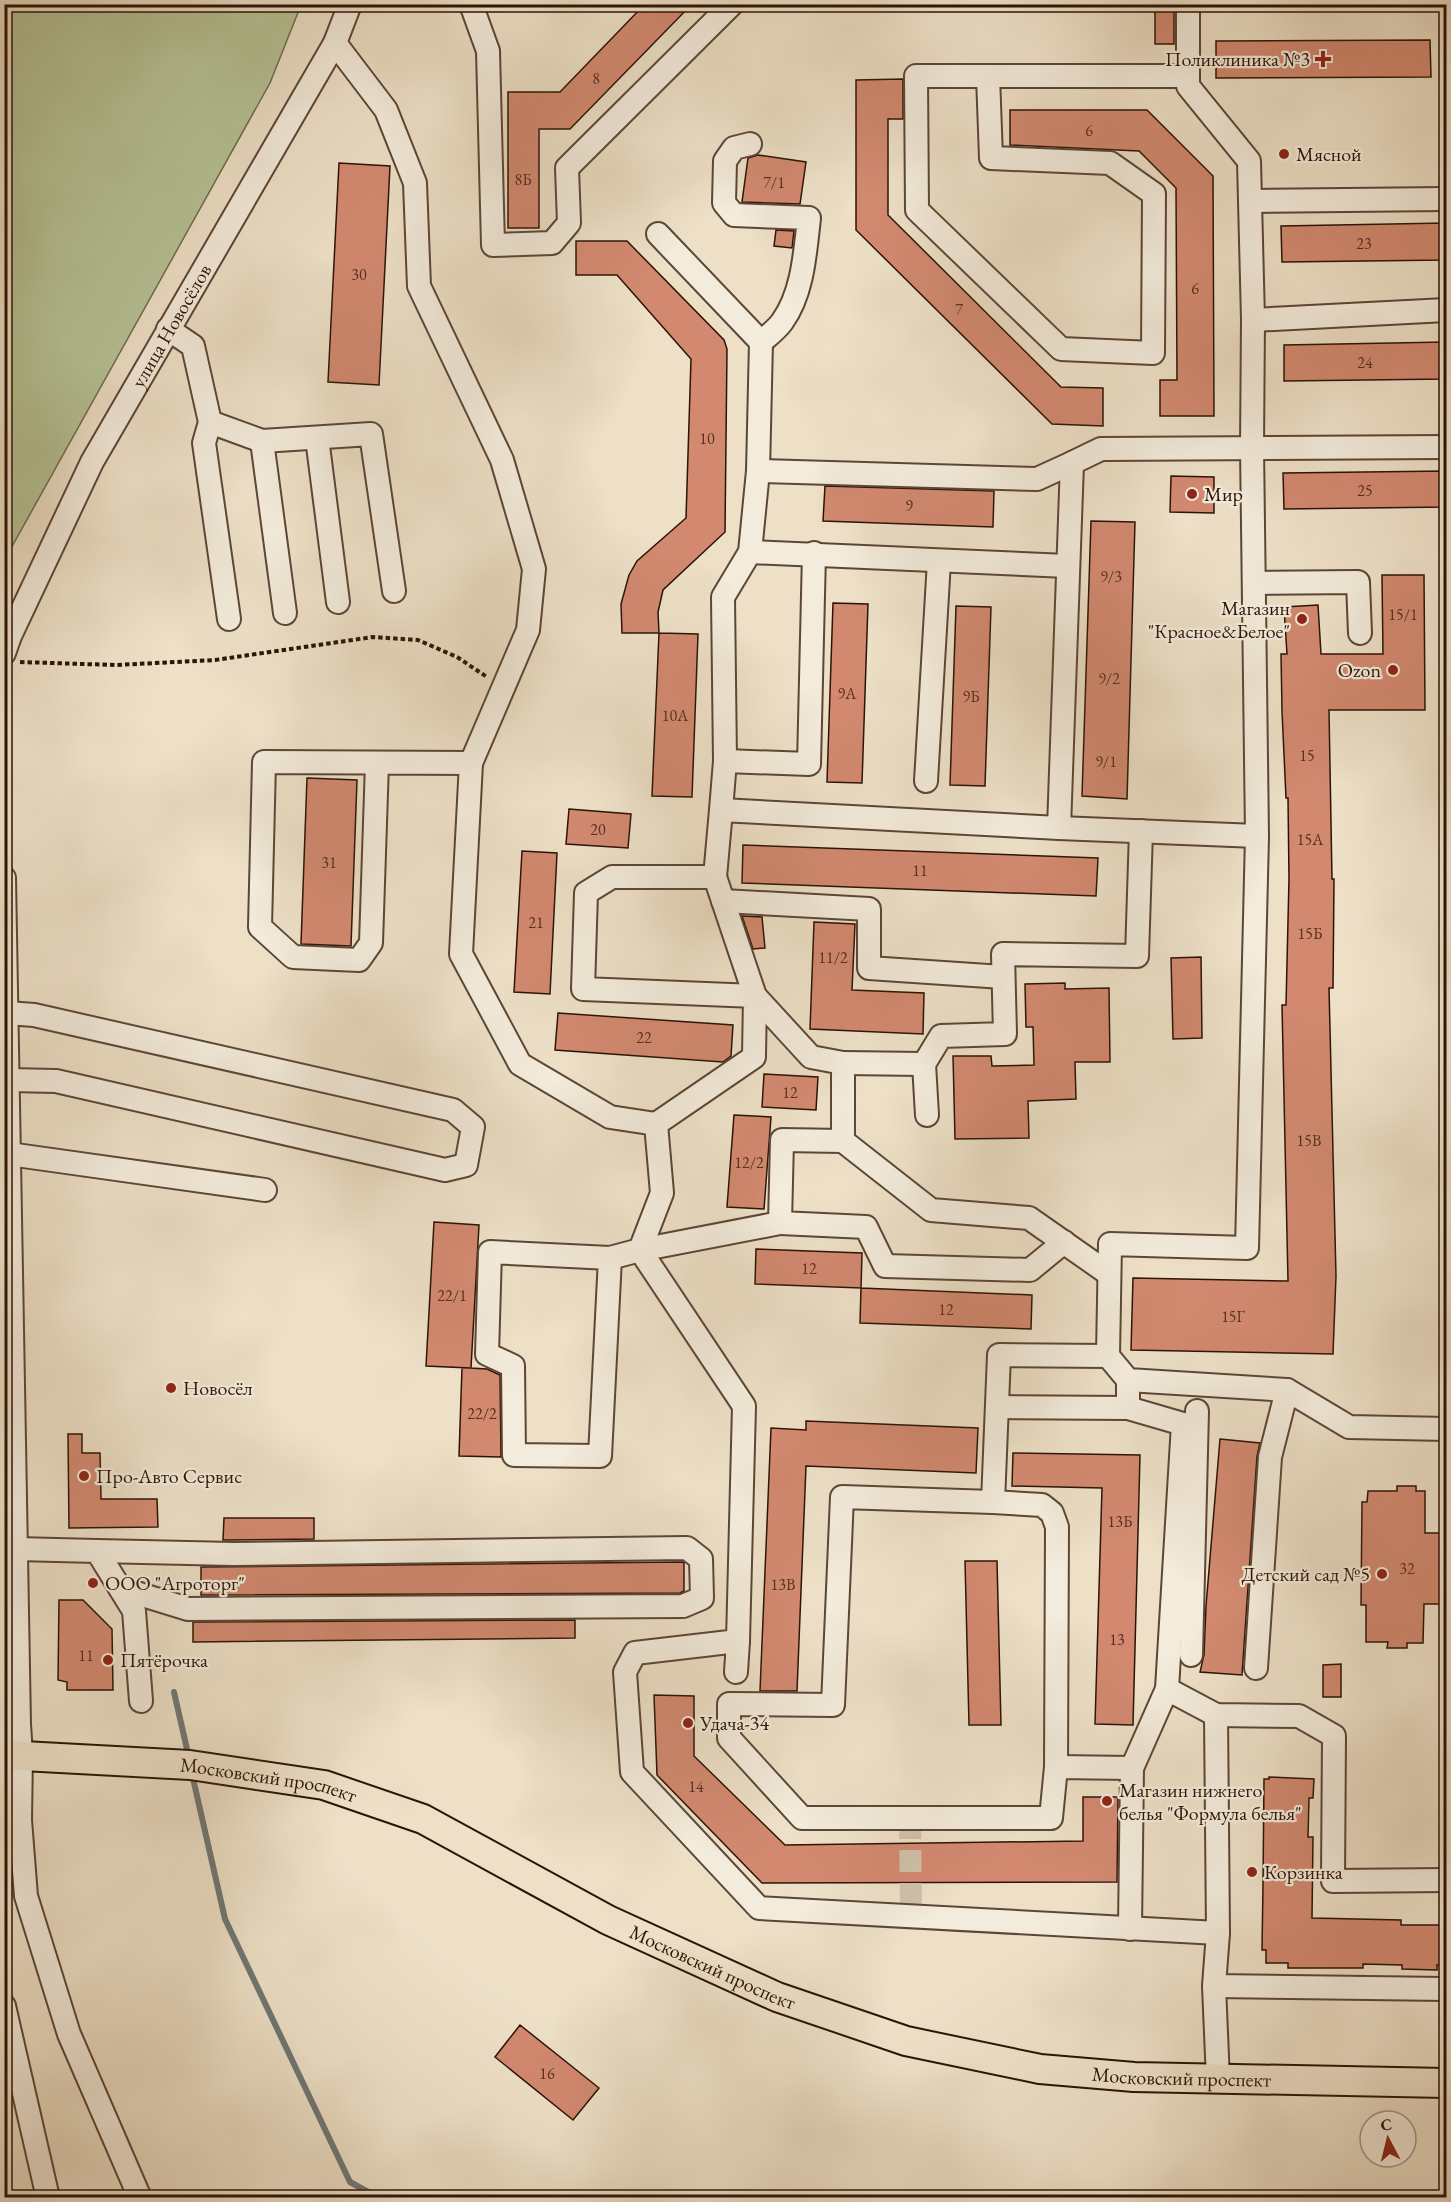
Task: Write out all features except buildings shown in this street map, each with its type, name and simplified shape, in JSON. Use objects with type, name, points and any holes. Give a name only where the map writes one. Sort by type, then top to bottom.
[{"type":"main road","name":"Московский проспект","points":[[13,1755],[190,1765],[324,1785],[423,1819],[608,1920],[777,1997],[906,2041],[1040,2069],[1134,2078],[1446,2084]]},
{"type":"street","name":"улица Новосёлов","points":[[10,658],[10,636],[92,462],[335,43],[350,4]]},
{"type":"street","points":[[471,4],[488,51],[493,245],[552,243],[569,224],[567,168],[732,4]]},
{"type":"street","points":[[1128,1408],[1128,1380],[1108,1356],[1110,1244],[1247,1248],[1257,836],[1250,161],[1188,86],[1188,4]]},
{"type":"street","points":[[335,43],[386,110],[415,183],[419,286],[502,460],[534,569],[528,630],[471,763],[461,954],[520,1064],[610,1118],[656,1124],[754,1057],[755,996],[716,877],[725,761],[723,597],[750,552],[758,471],[761,342],[658,234]]},
{"type":"street","points":[[988,76],[991,158],[1110,163],[1154,194],[1153,353],[1060,348],[917,210],[915,76],[988,76],[1188,76]]},
{"type":"street","points":[[750,144],[734,148],[725,161],[724,203],[734,215],[809,218],[804,261],[792,305],[781,324],[761,342]]},
{"type":"street","points":[[1250,201],[1446,199]]},
{"type":"street","points":[[1253,320],[1446,310]]},
{"type":"street","points":[[168,329],[194,346],[210,422],[204,443],[229,619]]},
{"type":"street","points":[[210,422],[262,441],[371,434],[394,591]]},
{"type":"street","points":[[317,438],[338,602]]},
{"type":"street","points":[[262,441],[285,612]]},
{"type":"street","points":[[758,471],[1037,478],[1101,449],[1446,447]]},
{"type":"street","points":[[1059,828],[1072,463]]},
{"type":"street","points":[[750,552],[814,553],[1067,566]]},
{"type":"street","points":[[725,761],[808,765],[814,553]]},
{"type":"street","points":[[926,781],[939,561]]},
{"type":"street","points":[[1254,583],[1358,582],[1360,633]]},
{"type":"street","points":[[377,763],[371,943],[359,960],[293,957],[260,927],[264,762],[471,763]]},
{"type":"street","points":[[721,810],[1257,836]]},
{"type":"street","points":[[927,1115],[924,1064],[941,1036],[1005,1034],[1003,954],[1137,956],[1141,831]]},
{"type":"street","points":[[716,877],[612,877],[586,893],[583,989],[755,996],[811,1057],[843,1063],[924,1064]]},
{"type":"street","points":[[4,878],[9,1154],[7,1237],[19,1724],[13,1755],[26,1896],[69,2034],[140,2198]]},
{"type":"street","points":[[723,901],[869,909],[869,968],[1003,977]]},
{"type":"street","points":[[7,1014],[34,1015],[453,1110],[473,1127],[466,1165],[445,1170],[56,1081],[8,1080]]},
{"type":"street","points":[[843,1063],[843,1140]]},
{"type":"street","points":[[640,1250],[662,1193],[656,1124]]},
{"type":"street","points":[[780,1223],[782,1140],[843,1140],[931,1210],[1029,1218],[1109,1274]]},
{"type":"street","points":[[9,1154],[265,1190]]},
{"type":"street","points":[[610,1258],[600,1456],[514,1455],[513,1366],[487,1354],[490,1252],[610,1258],[780,1223],[866,1227],[885,1266],[1030,1270],[1064,1242]]},
{"type":"street","points":[[640,1250],[744,1406],[736,1672]]},
{"type":"street","points":[[993,1502],[999,1355],[1108,1356]]},
{"type":"street","points":[[1128,1380],[1287,1390],[1349,1427],[1446,1429]]},
{"type":"street","points":[[1130,1929],[1132,1768],[1167,1689],[1190,1417],[1224,1386]]},
{"type":"street","points":[[1256,1668],[1270,1457],[1287,1390]]},
{"type":"street","points":[[998,1407],[1128,1408],[1190,1417]]},
{"type":"street","points":[[1190,1417],[1191,1655]]},
{"type":"street","points":[[842,1497],[993,1502],[1042,1504],[1052,1513],[1057,1527],[1056,1767],[1051,1818],[802,1818],[729,1738],[729,1704],[833,1706],[842,1497]]},
{"type":"street","points":[[16,1549],[233,1554],[687,1548],[701,1558],[702,1598],[683,1606],[188,1609],[120,1588]]},
{"type":"street","points":[[97,1551],[134,1611],[141,1701]]},
{"type":"street","points":[[738,1641],[635,1653],[625,1672],[631,1761],[632,1772],[759,1908],[1218,1933]]},
{"type":"street","points":[[1167,1689],[1216,1715],[1299,1716],[1334,1736],[1333,1881],[1446,1880]]},
{"type":"street","points":[[1216,1715],[1218,1933],[1214,1986],[1218,2080]]},
{"type":"street","points":[[1056,1767],[1132,1768]]},
{"type":"street","points":[[1214,1986],[1446,1989]]},
{"type":"street","points":[[4,2006],[48,2198]]},
{"type":"path","points":[[10,658],[115,665],[215,660],[373,637],[418,640],[458,657],[504,688]]},
{"type":"green space","points":[[5,4],[301,5],[270,83],[5,559]]},
{"type":"waterway","points":[[174,1692],[189,1758]]},
{"type":"waterway","points":[[192,1774],[225,1919],[350,2182],[379,2198]]},
{"type":"tunnel","points":[[910,1817],[911,1917]]},
{"type":"place","name":"Поликлиника №3","points":[[1323,59]]},
{"type":"place","name":"Мясной","points":[[1284,154]]},
{"type":"place","name":"Мир","points":[[1192,494]]},
{"type":"place","name":"Магазин \"Красное&Белое\"","points":[[1302,619]]},
{"type":"place","name":"Ozon","points":[[1393,670]]},
{"type":"place","name":"Новосёл","points":[[171,1388]]},
{"type":"place","name":"Про-Авто Сервис","points":[[84,1476]]},
{"type":"place","name":"Детский сад №5","points":[[1382,1574]]},
{"type":"place","name":"ООО \"Агроторг\"","points":[[93,1583]]},
{"type":"place","name":"Пятёрочка","points":[[108,1660]]},
{"type":"place","name":"Удача-34","points":[[688,1723]]},
{"type":"place","name":"Магазин нижнего белья \"Формула белья\"","points":[[1107,1801]]},
{"type":"place","name":"Корзинка","points":[[1252,1872]]}]
